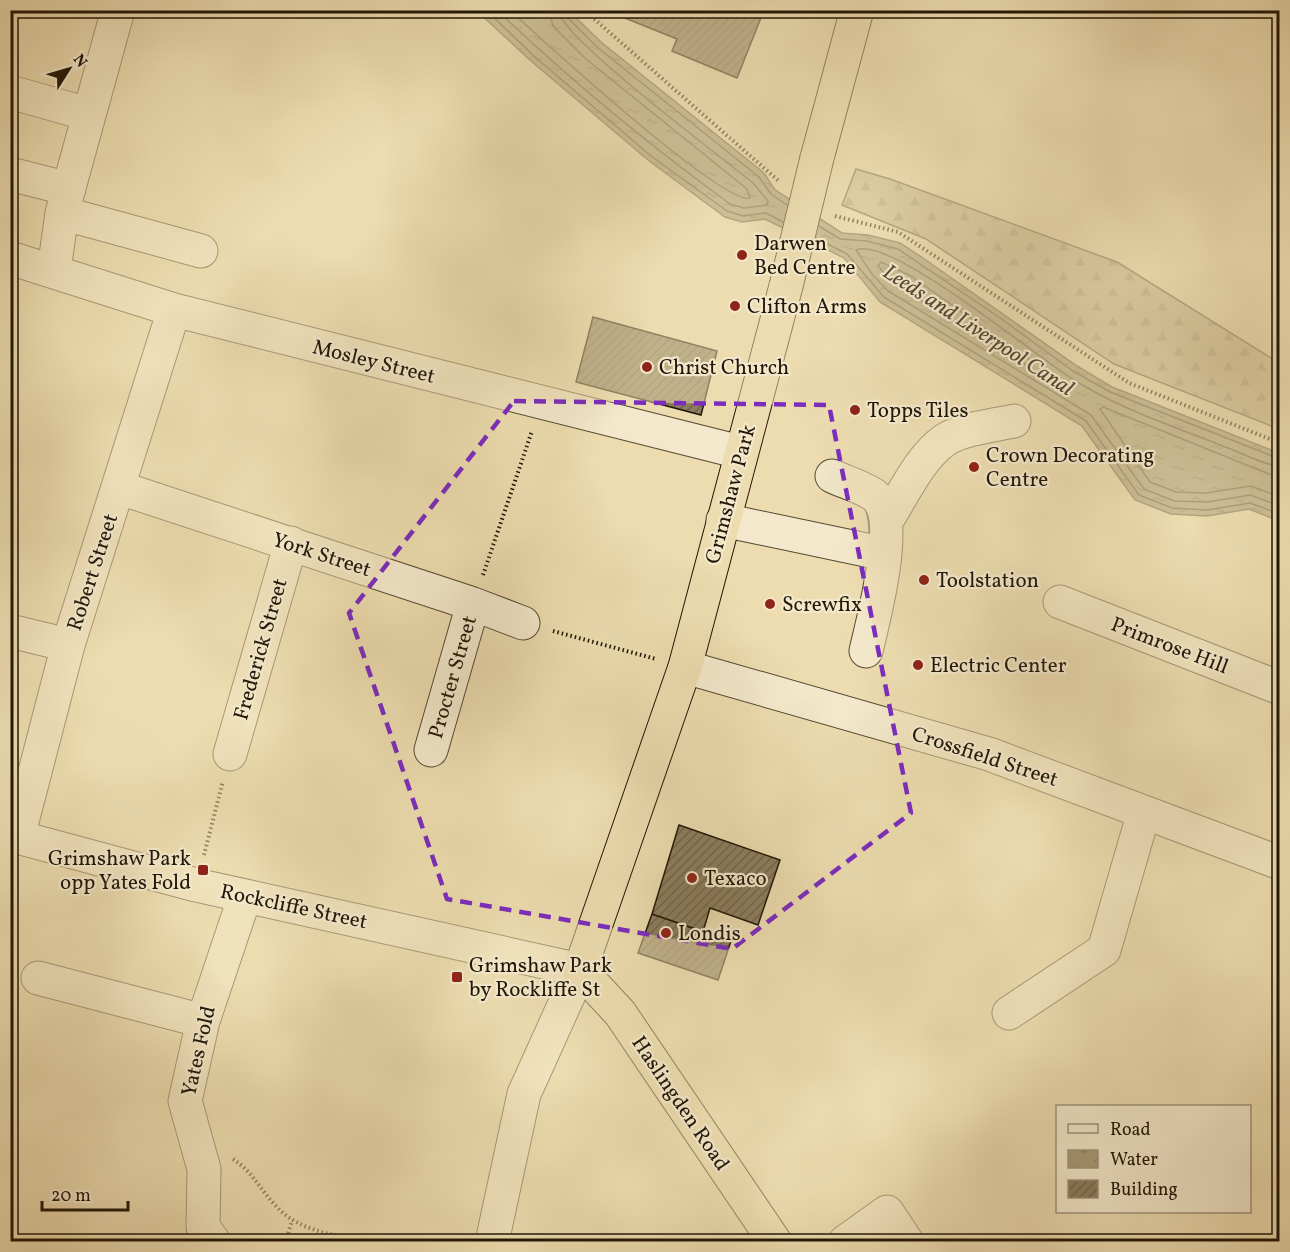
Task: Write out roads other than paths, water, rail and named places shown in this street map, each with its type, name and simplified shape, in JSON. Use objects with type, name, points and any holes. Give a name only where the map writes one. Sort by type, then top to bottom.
[{"type":"highway","name":"Grimshaw Park","points":[[580,970],[685,667],[857,10]]},
{"type":"highway","name":"Haslingden Road","points":[[580,970],[620,1013],[775,1242]]},
{"type":"street","points":[[54,270],[66,201],[118,10]]},
{"type":"street","points":[[10,92],[88,114]]},
{"type":"street","points":[[10,174],[66,201],[201,251]]},
{"type":"street","name":"Mosley Street","points":[[10,258],[54,270],[174,310],[740,452]]},
{"type":"street","name":"Robert Street","points":[[14,836],[68,645],[120,488],[174,310]]},
{"type":"street","points":[[887,520],[922,464],[945,440],[964,432],[1014,421]]},
{"type":"street","points":[[832,476],[876,496],[887,520],[885,554],[866,651]]},
{"type":"street","name":"York Street","points":[[120,488],[473,604],[523,624]]},
{"type":"street","points":[[723,520],[885,554]]},
{"type":"street","name":"Frederick Street","points":[[230,754],[291,543]]},
{"type":"street","name":"Primrose Hill","points":[[1060,602],[1280,688]]},
{"type":"street","name":"Procter Street","points":[[431,750],[473,604]]},
{"type":"street","points":[[10,631],[68,645]]},
{"type":"street","name":"Crossfield Street","points":[[685,667],[989,754],[1280,863]]},
{"type":"street","points":[[1009,1013],[1104,950],[1144,812]]},
{"type":"street","name":"Rockcliffe Street","points":[[14,836],[196,885],[580,970]]},
{"type":"street","name":"Yates Fold","points":[[214,1242],[203,1227],[204,1169],[185,1101],[203,1021],[245,896]]},
{"type":"street","points":[[492,1242],[524,1094],[580,970]]},
{"type":"street","points":[[38,978],[203,1021]]},
{"type":"street","points":[[845,1242],[887,1212],[907,1242]]},
{"type":"water","name":"Leeds and Liverpool Canal","points":[[477,11],[569,11],[601,42],[764,173],[775,190],[842,233],[868,235],[900,243],[1077,366],[1112,387],[1279,453],[1279,521],[1249,509],[1207,516],[1171,514],[1135,500],[1082,426],[880,302],[844,258],[765,219],[742,222],[725,217],[648,160],[531,61]]},
{"type":"place","name":"Darwen Bed Centre","points":[[742,255]]},
{"type":"place","name":"Clifton Arms","points":[[735,306]]},
{"type":"place","name":"Christ Church","points":[[647,367]]},
{"type":"place","name":"Topps Tiles","points":[[855,410]]},
{"type":"place","name":"Crown Decorating Centre","points":[[974,467]]},
{"type":"place","name":"Toolstation","points":[[924,580]]},
{"type":"place","name":"Screwfix","points":[[770,604]]},
{"type":"place","name":"Electric Center","points":[[918,665]]},
{"type":"place","name":"Grimshaw Park opp Yates Fold","points":[[203,870]]},
{"type":"place","name":"Texaco","points":[[692,878]]},
{"type":"place","name":"Londis","points":[[666,933]]},
{"type":"place","name":"Grimshaw Park by Rockliffe St","points":[[457,977]]}]
